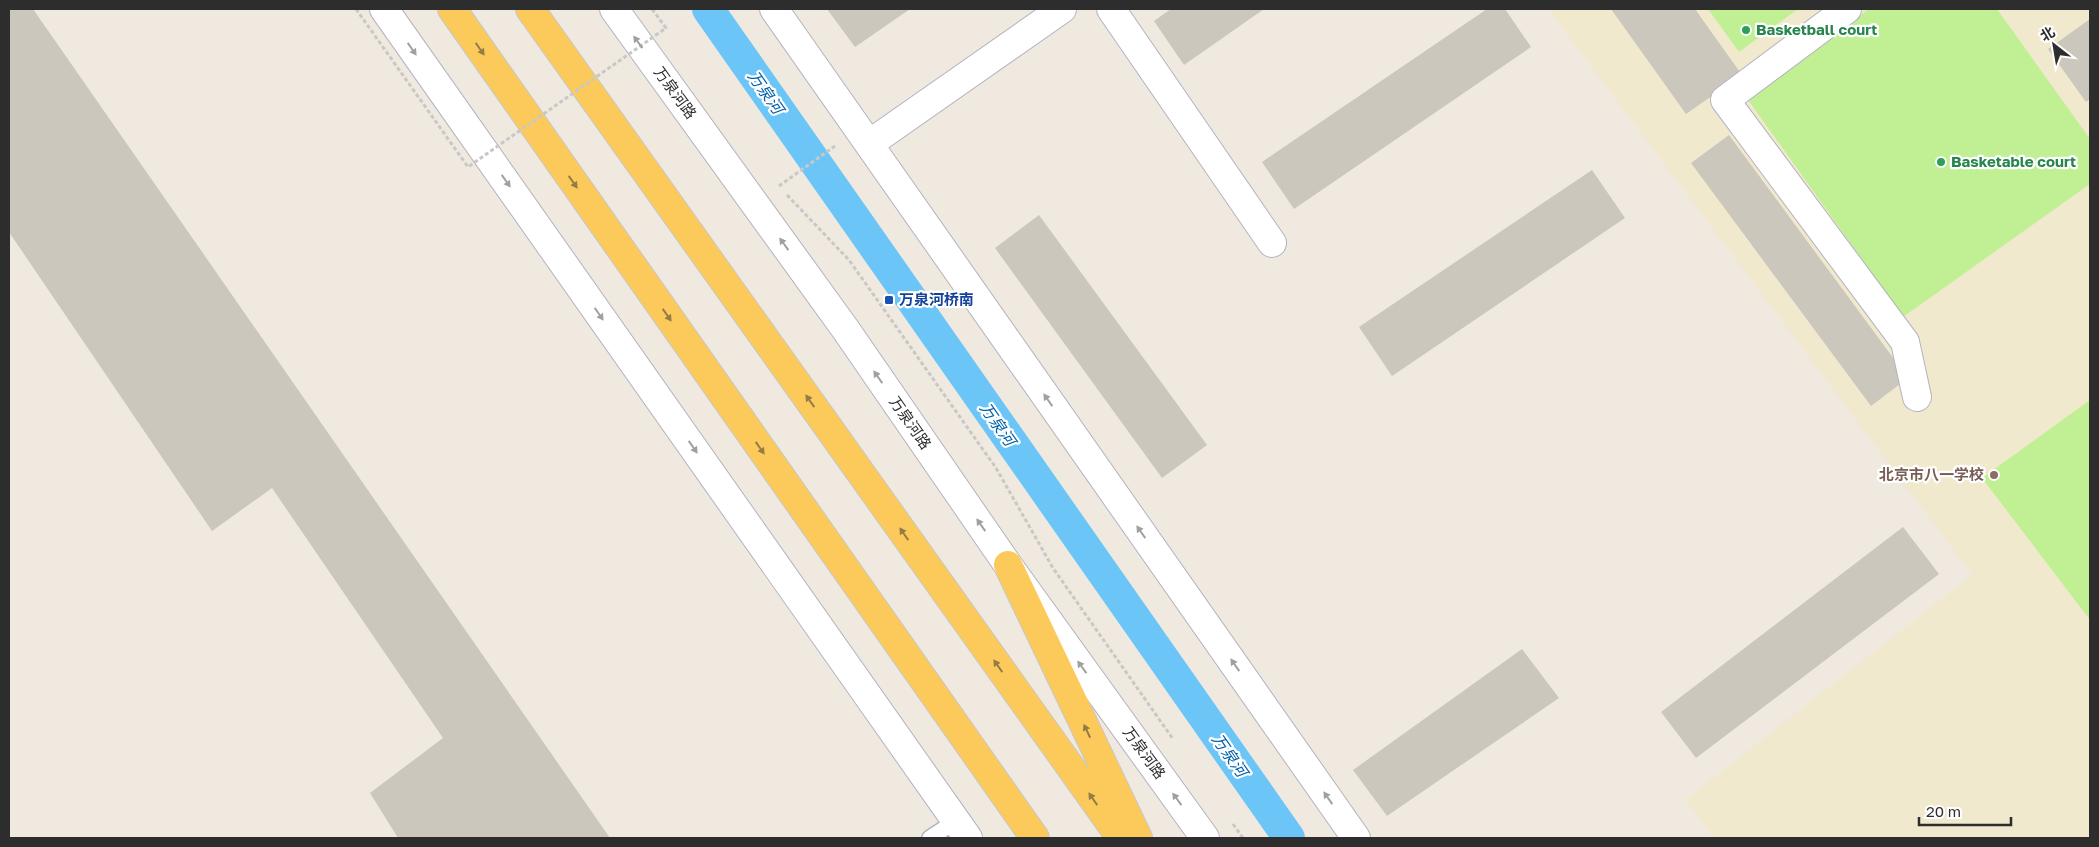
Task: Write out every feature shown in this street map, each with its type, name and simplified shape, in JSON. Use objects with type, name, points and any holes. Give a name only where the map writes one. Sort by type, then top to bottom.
[{"type":"highway","points":[[452,9],[1034,838]]},
{"type":"highway","points":[[530,9],[1121,838]]},
{"type":"highway","points":[[1008,565],[1138,838]]},
{"type":"street","points":[[384,9],[962,830]]},
{"type":"street","name":"万泉河路","points":[[614,9],[846,330],[1008,565],[1205,838]]},
{"type":"street","points":[[774,9],[1356,838]]},
{"type":"street","points":[[864,136],[1062,9]]},
{"type":"street","points":[[1111,9],[1272,243]]},
{"type":"street","points":[[1847,9],[1725,100],[1904,342],[1918,397]]},
{"type":"lane","points":[[930,838],[962,830]]},
{"type":"path","points":[[356,9],[468,167],[666,28],[652,9]]},
{"type":"path","points":[[778,187],[864,136]]},
{"type":"path","points":[[771,180],[855,268],[996,468],[1054,568],[1176,743]]},
{"type":"path","points":[[1232,822],[1243,838]]},
{"type":"shaded area","name":"北京市八一学校","points":[[1548,9],[2090,9],[2090,838],[1714,838],[1685,800],[1972,575]]},
{"type":"green space","name":"Basketball court","points":[[1708,9],[1798,9],[1739,52]]},
{"type":"green space","name":"Basketable court","points":[[1869,9],[1997,9],[2090,139],[2090,184],[1903,317],[1746,97]]},
{"type":"green space","points":[[2090,400],[2090,620],[1982,478]]},
{"type":"building","points":[[9,9],[33,9],[610,838],[398,838],[370,793],[443,738],[272,488],[212,531],[9,232]]},
{"type":"building","points":[[827,9],[910,9],[855,47]]},
{"type":"building","points":[[1171,9],[1264,9],[1184,65],[1154,21]]},
{"type":"building","points":[[1487,9],[1505,9],[1531,47],[1294,209],[1262,162]]},
{"type":"building","points":[[1611,9],[1695,9],[1742,75],[1686,114]]},
{"type":"building","points":[[2090,19],[2090,99],[2086,102],[2048,49]]},
{"type":"building","points":[[1729,135],[1908,378],[1871,406],[1691,163]]},
{"type":"building","points":[[1592,170],[1625,218],[1392,376],[1359,327]]},
{"type":"building","points":[[1039,215],[1207,445],[1162,478],[995,248]]},
{"type":"building","points":[[1903,527],[1939,574],[1696,758],[1661,712]]},
{"type":"building","points":[[1522,649],[1559,698],[1387,816],[1353,770]]},
{"type":"waterway","name":"万泉河","points":[[708,9],[1289,838]]},
{"type":"place","name":"Basketball court","points":[[1746,30]]},
{"type":"place","name":"Basketable court","points":[[1941,162]]},
{"type":"place","name":"万泉河桥南","points":[[889,300]]},
{"type":"place","name":"北京市八一学校","points":[[1994,475]]}]
